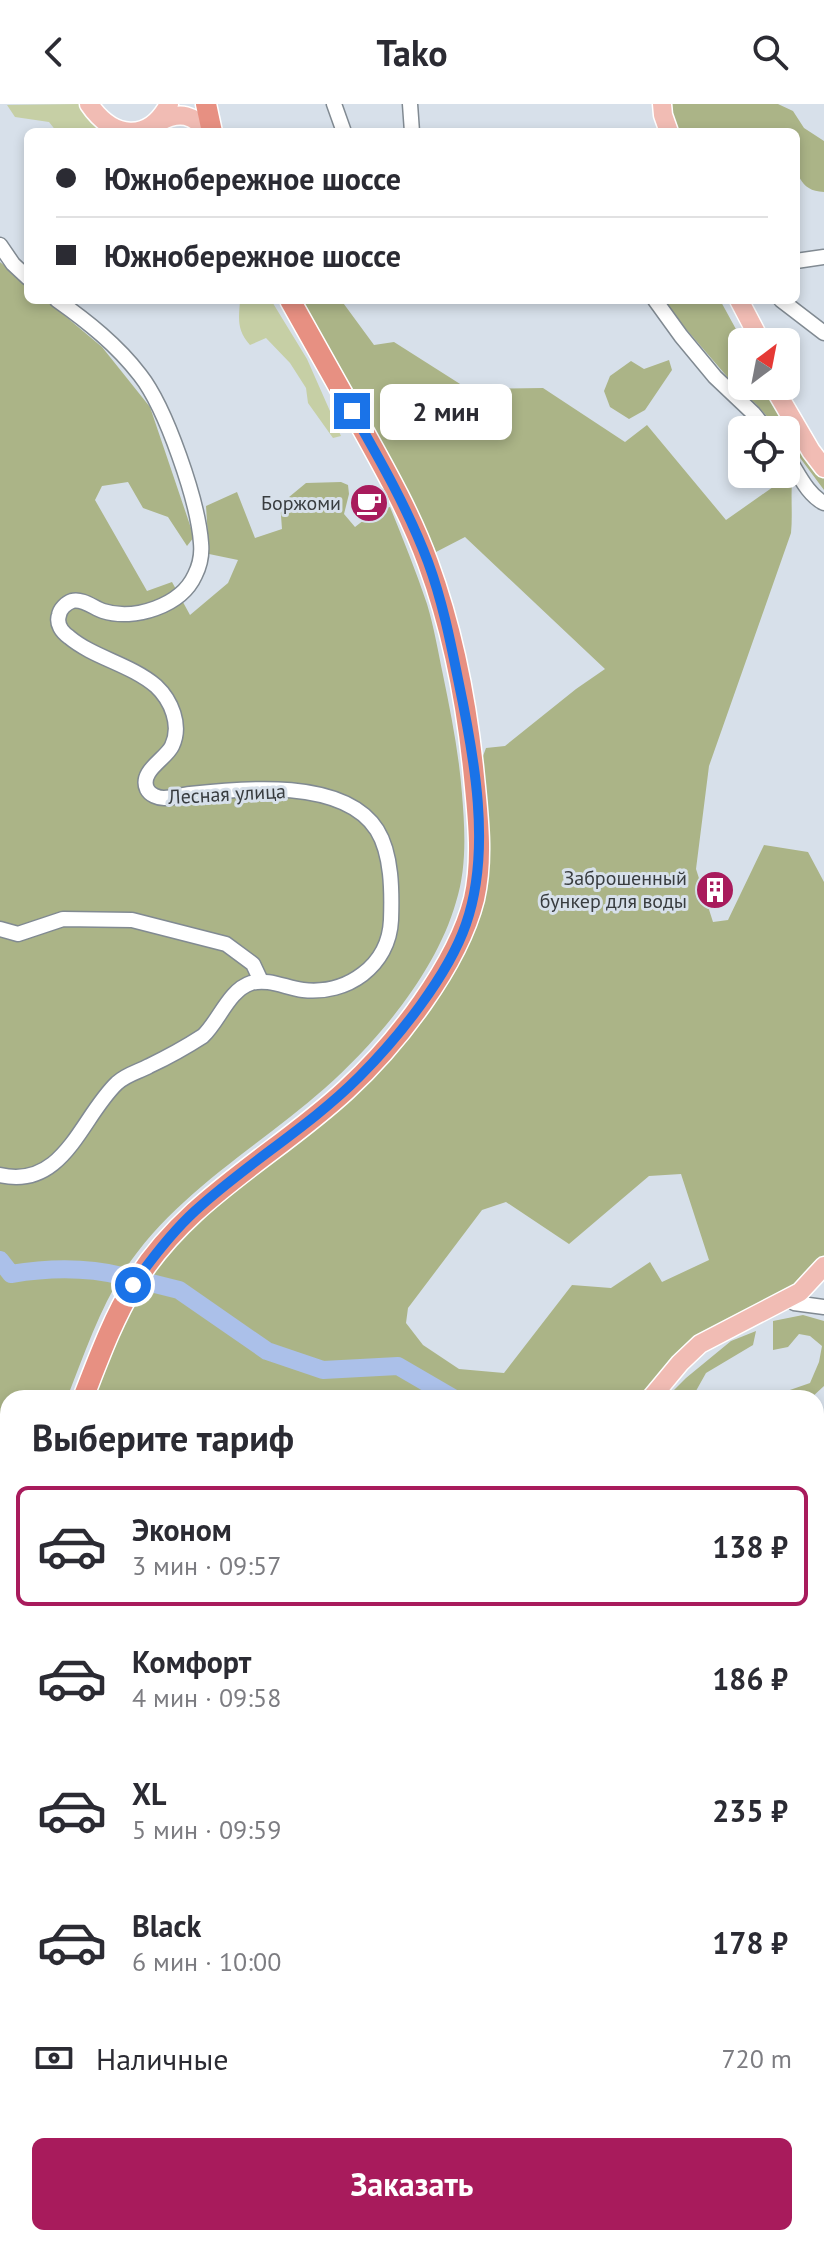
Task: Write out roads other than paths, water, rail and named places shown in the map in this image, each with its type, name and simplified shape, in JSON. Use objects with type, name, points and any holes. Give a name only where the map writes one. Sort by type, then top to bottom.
[{"type":"highway","points":[[79,1390],[115,1301],[142,1255],[164,1227],[190,1202],[326,1094],[355,1066],[423,982],[452,933],[464,904],[472,820],[458,724],[433,605],[394,496],[284,304]]},
{"type":"highway","points":[[86,1390],[133,1285],[170,1236],[241,1172],[309,1122],[362,1074],[410,1019],[455,948],[467,922],[476,886],[480,858],[479,830],[467,721],[441,602],[427,561],[292,304]]},
{"type":"main road","points":[[89,104],[114,128]]},
{"type":"main road","points":[[159,122],[169,104]]},
{"type":"main road","points":[[650,104],[656,128]]},
{"type":"main road","points":[[662,104],[668,128]]},
{"type":"main road","points":[[147,128],[177,114],[205,121]]},
{"type":"main road","points":[[729,304],[742,328]]},
{"type":"main road","points":[[741,304],[754,328]]},
{"type":"main road","points":[[781,400],[824,468]]},
{"type":"main road","points":[[792,400],[824,453]]},
{"type":"main road","points":[[665,1390],[696,1354],[792,1301],[824,1266]]},
{"type":"main road","points":[[658,1390],[700,1344],[811,1293],[824,1281]]},
{"type":"street","points":[[334,104],[343,128]]},
{"type":"street","points":[[410,104],[412,128]]},
{"type":"street","points":[[0,245],[24,274]]},
{"type":"street","points":[[800,260],[824,257]]},
{"type":"street","name":"Лесная улица","points":[[62,304],[99,332],[143,379],[160,411],[184,471],[201,543],[195,576],[174,600],[149,609],[119,613],[75,600],[61,609],[58,617],[59,626],[69,637],[155,685],[174,710],[173,745],[152,768],[146,779],[147,788],[151,794],[161,798],[270,788],[325,794],[368,818],[379,832],[385,851],[390,877],[391,923],[384,951],[374,965],[353,981],[319,990],[261,981]]},
{"type":"street","points":[[658,304],[715,377],[755,416]]},
{"type":"street","points":[[786,304],[824,333]]},
{"type":"street","points":[[800,477],[818,501],[824,503]]},
{"type":"street","points":[[0,929],[18,934],[63,919],[132,920],[226,944],[253,964],[261,981],[241,989],[203,1036],[118,1082],[64,1153],[38,1174],[25,1177],[0,1175]]},
{"type":"street","points":[[792,1301],[824,1307]]},
{"type":"waterway","points":[[0,1260],[11,1274],[66,1269],[122,1276]]},
{"type":"waterway","points":[[143,1281],[179,1290],[267,1351],[323,1370],[398,1366],[439,1390]]},
{"type":"place","name":"Боржоми","points":[[369,503]]},
{"type":"place","name":"Заброшенный бункер для воды","points":[[715,890]]}]
